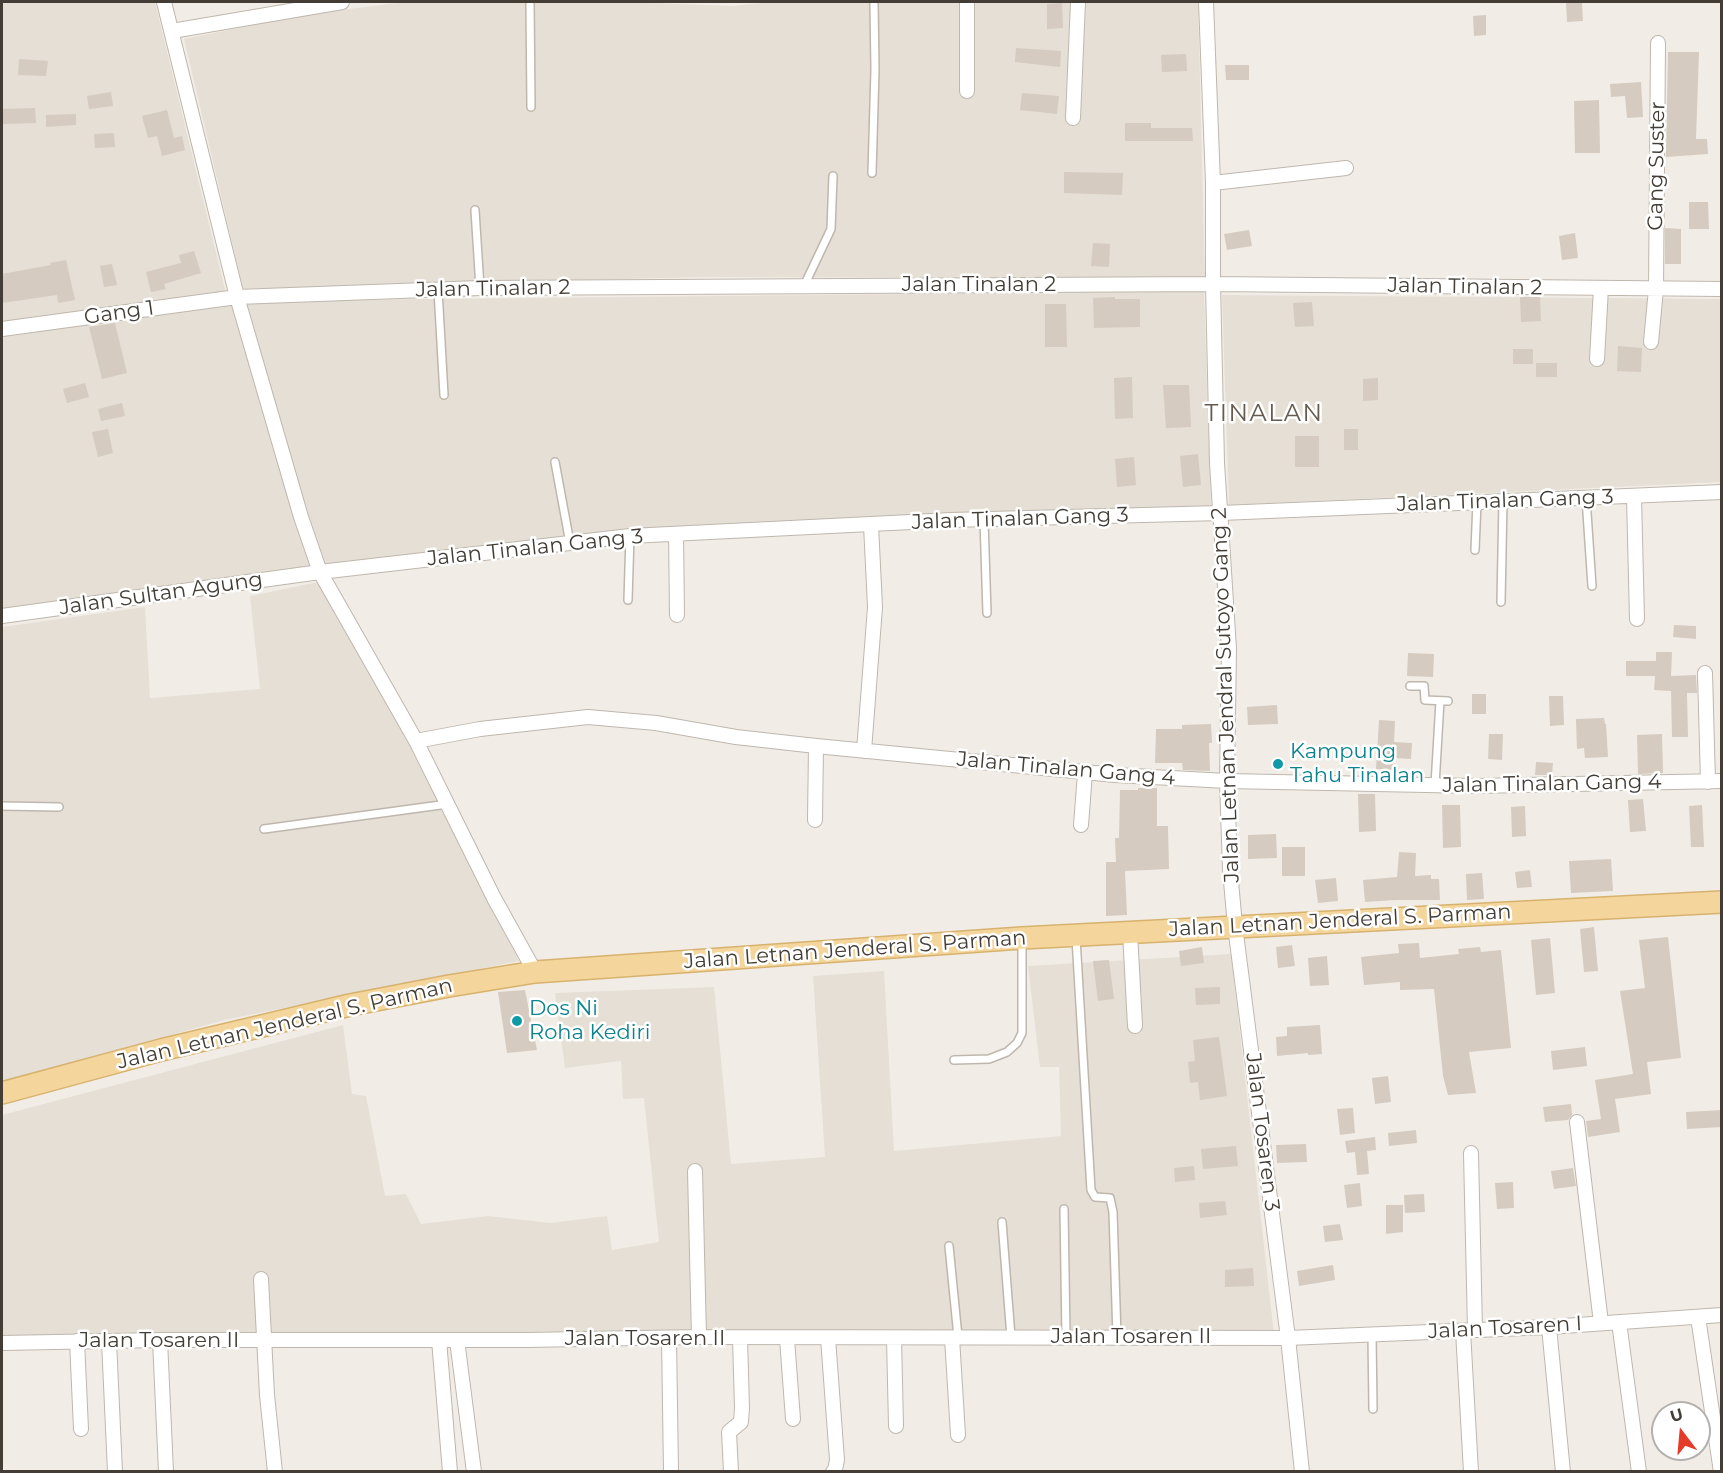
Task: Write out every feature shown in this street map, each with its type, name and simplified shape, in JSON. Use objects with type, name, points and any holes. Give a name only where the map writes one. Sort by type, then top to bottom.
[{"type":"main road","name":"Jalan Letnan Jenderal S. Parman","points":[[2,1093],[161,1050],[350,1005],[535,972],[1022,938],[1722,902]]},
{"type":"street","points":[[164,2],[237,297],[301,517],[320,572],[416,741],[494,898],[535,972]]},
{"type":"street","points":[[172,31],[312,4],[342,2]]},
{"type":"street","points":[[967,2],[967,91]]},
{"type":"street","points":[[1073,118],[1078,2]]},
{"type":"street","name":"Jalan Letnan Jendral Sutoyo Gang 2","points":[[1206,2],[1213,183],[1217,463],[1229,649],[1227,781],[1230,870],[1235,926]]},
{"type":"street","name":"Gang Suster","points":[[1651,342],[1656,289],[1658,43]]},
{"type":"street","points":[[1213,183],[1346,168]]},
{"type":"street","name":"Jalan Tinalan 2","points":[[237,297],[480,288],[804,286],[1213,284],[1722,289]]},
{"type":"street","points":[[1597,359],[1601,288]]},
{"type":"street","name":"Gang 1","points":[[2,329],[237,297]]},
{"type":"street","name":"Jalan Tinalan Gang 3","points":[[320,572],[630,536],[1722,492]]},
{"type":"street","points":[[1634,497],[1638,619]]},
{"type":"street","points":[[864,751],[874,607],[871,525]]},
{"type":"street","points":[[676,534],[677,615]]},
{"type":"street","name":"Jalan Sultan Agung","points":[[2,616],[320,572]]},
{"type":"street","points":[[1705,673],[1715,782]]},
{"type":"street","name":"Jalan Tinalan Gang 4","points":[[416,741],[480,729],[588,717],[656,723],[736,737],[1085,773],[1227,781],[1474,786],[1715,782]]},
{"type":"street","points":[[815,820],[816,746]]},
{"type":"street","points":[[1081,825],[1085,773]]},
{"type":"street","name":"Jalan Tosaren 3","points":[[1235,926],[1288,1338],[1302,1472]]},
{"type":"street","points":[[1130,932],[1135,1026]]},
{"type":"street","points":[[1577,1122],[1601,1323]]},
{"type":"street","points":[[1471,1153],[1469,1330],[1472,1472]]},
{"type":"street","points":[[694,1171],[699,1337]]},
{"type":"street","points":[[261,1279],[267,1395],[275,1472]]},
{"type":"street","name":"Jalan Tosaren I","points":[[1288,1338],[1549,1327],[1722,1315]]},
{"type":"street","points":[[1698,1317],[1721,1472]]},
{"type":"street","points":[[1619,1322],[1638,1472]]},
{"type":"street","points":[[1549,1327],[1563,1472]]},
{"type":"street","name":"Jalan Tosaren II","points":[[2,1343],[699,1337],[787,1339],[1288,1338]]},
{"type":"street","points":[[669,1338],[671,1472]]},
{"type":"street","points":[[732,1472],[729,1432],[741,1422],[742,1408],[740,1338]]},
{"type":"street","points":[[828,1338],[837,1460],[833,1472]]},
{"type":"street","points":[[894,1338],[896,1426]]},
{"type":"street","points":[[955,1338],[958,1435]]},
{"type":"street","points":[[787,1339],[793,1419]]},
{"type":"street","points":[[160,1340],[166,1472]]},
{"type":"street","points":[[439,1340],[450,1472]]},
{"type":"street","points":[[457,1340],[474,1472]]},
{"type":"street","points":[[77,1341],[81,1429]]},
{"type":"street","points":[[109,1341],[115,1472]]},
{"type":"lane","points":[[530,2],[531,107]]},
{"type":"lane","points":[[872,172],[874,2]]},
{"type":"lane","points":[[804,286],[831,229],[833,176]]},
{"type":"lane","points":[[476,210],[480,288]]},
{"type":"lane","points":[[438,290],[444,395]]},
{"type":"lane","points":[[555,462],[570,543]]},
{"type":"lane","points":[[1586,498],[1592,585]]},
{"type":"lane","points":[[1475,550],[1477,501]]},
{"type":"lane","points":[[1501,602],[1503,501]]},
{"type":"lane","points":[[984,520],[987,613]]},
{"type":"lane","points":[[628,600],[630,536]]},
{"type":"lane","points":[[1410,686],[1424,686],[1425,700],[1444,701],[1435,785]]},
{"type":"lane","points":[[264,829],[448,804]]},
{"type":"lane","points":[[2,806],[59,807]]},
{"type":"lane","points":[[1076,935],[1091,1190],[1095,1197],[1110,1198],[1111,1202],[1117,1337]]},
{"type":"lane","points":[[954,1060],[989,1059],[1006,1052],[1017,1043],[1022,1033],[1022,938]]},
{"type":"lane","points":[[1064,1209],[1066,1337]]},
{"type":"lane","points":[[1002,1222],[1011,1337]]},
{"type":"lane","points":[[949,1246],[955,1338]]},
{"type":"lane","points":[[1372,1335],[1373,1409]]},
{"type":"shaded area","points":[[2,2],[155,2],[226,294],[2,325]]},
{"type":"shaded area","points":[[406,2],[622,2],[732,6],[773,2],[1198,2],[1205,278],[699,277],[243,289],[184,39],[308,14]]},
{"type":"shaded area","points":[[1204,291],[1211,508],[680,527],[324,566],[305,514],[242,301]]},
{"type":"shaded area","points":[[1222,295],[1721,299],[1721,482],[1229,505]]},
{"type":"shaded area","points":[[232,303],[311,567],[2,610],[2,337]]},
{"type":"shaded area","points":[[318,582],[394,716],[519,961],[224,1020],[2,1083],[2,627],[145,607],[150,698],[260,689],[250,596]]},
{"type":"shaded area","points":[[1231,954],[1274,1334],[2,1347],[2,1115],[343,1025],[352,1094],[366,1096],[385,1196],[406,1194],[421,1224],[488,1216],[550,1223],[607,1216],[612,1250],[659,1242],[644,1098],[623,1099],[621,1061],[565,1068],[555,993],[714,987],[731,1164],[825,1157],[813,976],[884,971],[894,1151],[1061,1136],[1059,1067],[1040,1067],[1028,966]]},
{"type":"building","points":[[1566,2],[1582,2],[1583,21],[1567,22]]},
{"type":"building","points":[[1062,3],[1063,28],[1047,29],[1047,4]]},
{"type":"building","points":[[1486,15],[1486,35],[1474,36],[1473,16]]},
{"type":"building","points":[[1016,48],[1061,51],[1060,67],[1015,62]]},
{"type":"building","points":[[1668,52],[1699,52],[1696,139],[1707,139],[1708,154],[1666,157]]},
{"type":"building","points":[[1186,54],[1187,71],[1162,72],[1161,55]]},
{"type":"building","points":[[19,59],[48,61],[46,76],[18,75]]},
{"type":"building","points":[[1225,65],[1249,65],[1249,80],[1226,80]]},
{"type":"building","points":[[1641,82],[1643,117],[1627,118],[1625,96],[1611,97],[1610,84]]},
{"type":"building","points":[[111,92],[113,106],[89,109],[87,96]]},
{"type":"building","points":[[1022,93],[1059,96],[1057,114],[1020,110]]},
{"type":"building","points":[[1599,100],[1600,153],[1575,153],[1574,101]]},
{"type":"building","points":[[35,108],[36,123],[2,124],[2,109]]},
{"type":"building","points":[[167,110],[174,138],[182,136],[185,150],[162,156],[157,136],[148,138],[142,116]]},
{"type":"building","points":[[76,114],[76,125],[46,127],[46,115]]},
{"type":"building","points":[[1125,123],[1151,123],[1151,128],[1192,128],[1193,141],[1125,141]]},
{"type":"building","points":[[114,133],[115,147],[95,148],[94,134]]},
{"type":"building","points":[[1064,172],[1123,173],[1122,195],[1064,193]]},
{"type":"building","points":[[1689,202],[1708,202],[1709,229],[1689,229]]},
{"type":"building","points":[[1665,228],[1681,229],[1681,264],[1665,264]]},
{"type":"building","points":[[1249,230],[1252,246],[1227,250],[1224,234]]},
{"type":"building","points":[[1575,233],[1578,258],[1562,260],[1559,236]]},
{"type":"building","points":[[1093,243],[1110,244],[1109,267],[1091,266]]},
{"type":"building","points":[[194,251],[201,273],[164,284],[166,289],[151,292],[146,272],[181,263],[179,255]]},
{"type":"building","points":[[66,260],[75,300],[58,303],[57,295],[2,303],[2,274]]},
{"type":"building","points":[[112,264],[117,285],[104,287],[100,266]]},
{"type":"building","points":[[1115,297],[1115,299],[1140,299],[1140,327],[1094,328],[1093,298]]},
{"type":"building","points":[[1520,297],[1540,297],[1541,321],[1521,322]]},
{"type":"building","points":[[1312,302],[1314,326],[1295,327],[1293,303]]},
{"type":"building","points":[[1045,304],[1066,304],[1067,347],[1045,347]]},
{"type":"building","points":[[115,323],[127,373],[102,379],[89,327]]},
{"type":"building","points":[[1618,346],[1642,348],[1641,372],[1617,371]]},
{"type":"building","points":[[1513,349],[1533,349],[1533,364],[1513,364]]},
{"type":"building","points":[[1536,363],[1557,363],[1557,377],[1536,377]]},
{"type":"building","points":[[1132,377],[1133,418],[1115,419],[1114,378]]},
{"type":"building","points":[[1378,378],[1378,400],[1363,401],[1363,379]]},
{"type":"building","points":[[85,383],[89,397],[67,403],[63,389]]},
{"type":"building","points":[[1163,385],[1189,385],[1191,427],[1166,428]]},
{"type":"building","points":[[122,403],[125,416],[101,421],[98,409]]},
{"type":"building","points":[[108,429],[113,453],[98,457],[92,432]]},
{"type":"building","points":[[1344,429],[1358,429],[1358,450],[1344,450]]},
{"type":"building","points":[[1295,436],[1319,436],[1319,467],[1295,467]]},
{"type":"building","points":[[1198,454],[1201,485],[1183,487],[1180,456]]},
{"type":"building","points":[[1134,457],[1136,485],[1117,487],[1115,459]]},
{"type":"building","points":[[1674,625],[1696,626],[1696,639],[1673,637]]},
{"type":"building","points":[[1656,652],[1672,652],[1671,676],[1696,675],[1697,693],[1687,693],[1688,737],[1672,737],[1671,691],[1654,690],[1655,676],[1626,676],[1626,661],[1656,661]]},
{"type":"building","points":[[1408,653],[1434,654],[1433,677],[1407,676]]},
{"type":"building","points":[[1472,694],[1486,694],[1486,714],[1472,714]]},
{"type":"building","points":[[1549,696],[1563,696],[1564,725],[1550,726]]},
{"type":"building","points":[[1277,705],[1278,724],[1248,725],[1247,707]]},
{"type":"building","points":[[1604,718],[1608,757],[1585,758],[1584,748],[1577,749],[1576,719]]},
{"type":"building","points":[[1379,720],[1395,721],[1394,742],[1412,743],[1411,759],[1394,758],[1393,770],[1376,769]]},
{"type":"building","points":[[1211,724],[1210,771],[1183,770],[1182,763],[1155,763],[1156,729],[1182,729],[1182,725]]},
{"type":"building","points":[[1489,734],[1503,734],[1502,760],[1488,759]]},
{"type":"building","points":[[1662,734],[1663,773],[1638,774],[1637,735]]},
{"type":"building","points":[[1536,762],[1553,763],[1552,775],[1535,775]]},
{"type":"building","points":[[1138,788],[1157,788],[1157,826],[1168,826],[1169,869],[1125,871],[1127,915],[1106,916],[1106,862],[1116,862],[1115,838],[1119,838],[1120,790],[1138,790]]},
{"type":"building","points":[[1358,794],[1375,794],[1376,831],[1359,832]]},
{"type":"building","points":[[1643,799],[1646,831],[1630,832],[1628,800]]},
{"type":"building","points":[[1442,805],[1460,805],[1461,847],[1443,848]]},
{"type":"building","points":[[1702,805],[1704,847],[1691,847],[1689,806]]},
{"type":"building","points":[[1525,806],[1526,836],[1512,837],[1511,807]]},
{"type":"building","points":[[1276,834],[1277,858],[1248,859],[1248,835]]},
{"type":"building","points":[[1282,847],[1305,847],[1305,876],[1282,876]]},
{"type":"building","points":[[1399,852],[1416,853],[1415,876],[1431,875],[1431,879],[1439,879],[1440,900],[1365,902],[1363,880],[1397,877]]},
{"type":"building","points":[[1611,859],[1613,891],[1571,893],[1569,861]]},
{"type":"building","points":[[1530,870],[1532,887],[1517,888],[1515,872]]},
{"type":"building","points":[[1482,873],[1484,899],[1467,900],[1466,874]]},
{"type":"building","points":[[1336,878],[1338,901],[1318,903],[1315,880]]},
{"type":"building","points":[[1594,927],[1598,971],[1584,972],[1580,929]]},
{"type":"building","points":[[1668,937],[1681,1058],[1647,1062],[1651,1094],[1615,1099],[1620,1132],[1588,1137],[1586,1121],[1601,1119],[1595,1080],[1633,1074],[1620,991],[1645,988],[1639,940]]},
{"type":"building","points":[[1550,938],[1555,993],[1536,995],[1531,940]]},
{"type":"building","points":[[1419,943],[1420,958],[1459,954],[1458,949],[1480,947],[1481,952],[1501,950],[1511,1048],[1469,1052],[1476,1093],[1448,1095],[1443,1076],[1434,989],[1400,990],[1400,982],[1364,985],[1361,957],[1399,953],[1398,944]]},
{"type":"building","points":[[1292,945],[1295,966],[1278,968],[1276,947]]},
{"type":"building","points":[[1202,947],[1204,963],[1181,966],[1179,951]]},
{"type":"building","points":[[1327,956],[1329,985],[1310,986],[1308,958]]},
{"type":"building","points":[[1109,960],[1114,999],[1098,1001],[1093,961]]},
{"type":"building","points":[[1220,987],[1220,1004],[1196,1005],[1195,988]]},
{"type":"building","name":"Dos Ni Roha Kediri","points":[[525,990],[537,1050],[507,1053],[498,992]]},
{"type":"building","points":[[1320,1025],[1322,1054],[1277,1056],[1276,1037],[1287,1036],[1287,1027]]},
{"type":"building","points":[[1219,1037],[1227,1096],[1200,1100],[1198,1082],[1190,1083],[1188,1062],[1195,1061],[1193,1040]]},
{"type":"building","points":[[1585,1047],[1587,1066],[1553,1070],[1551,1051]]},
{"type":"building","points":[[1388,1076],[1391,1102],[1375,1104],[1372,1078]]},
{"type":"building","points":[[1571,1104],[1572,1115],[1568,1120],[1545,1122],[1543,1107]]},
{"type":"building","points":[[1353,1108],[1355,1133],[1340,1135],[1337,1109]]},
{"type":"building","points":[[1722,1110],[1722,1127],[1687,1129],[1686,1112]]},
{"type":"building","points":[[1416,1130],[1417,1143],[1389,1146],[1388,1133]]},
{"type":"building","points":[[1375,1137],[1376,1150],[1367,1151],[1369,1174],[1357,1175],[1355,1152],[1347,1153],[1345,1141]]},
{"type":"building","points":[[1306,1144],[1307,1162],[1277,1163],[1276,1145]]},
{"type":"building","points":[[1236,1146],[1238,1166],[1203,1169],[1201,1149]]},
{"type":"building","points":[[1194,1166],[1195,1180],[1175,1182],[1174,1168]]},
{"type":"building","points":[[1573,1168],[1576,1186],[1554,1189],[1551,1171]]},
{"type":"building","points":[[1513,1182],[1514,1208],[1497,1209],[1495,1183]]},
{"type":"building","points":[[1360,1183],[1362,1206],[1347,1208],[1344,1185]]},
{"type":"building","points":[[1424,1194],[1425,1212],[1405,1213],[1404,1195]]},
{"type":"building","points":[[1225,1201],[1227,1215],[1200,1218],[1199,1203]]},
{"type":"building","points":[[1386,1205],[1403,1205],[1403,1232],[1386,1234]]},
{"type":"building","points":[[1340,1224],[1343,1240],[1325,1242],[1323,1226]]},
{"type":"building","points":[[1333,1265],[1335,1280],[1299,1286],[1297,1271]]},
{"type":"building","points":[[1253,1268],[1254,1286],[1225,1287],[1225,1270]]},
{"type":"place","name":"Kampung Tahu Tinalan","points":[[1278,764]]},
{"type":"place","name":"Dos Ni Roha Kediri","points":[[517,1021]]},
{"type":"district","name":"TINALAN","points":[[1264,414]]}]
